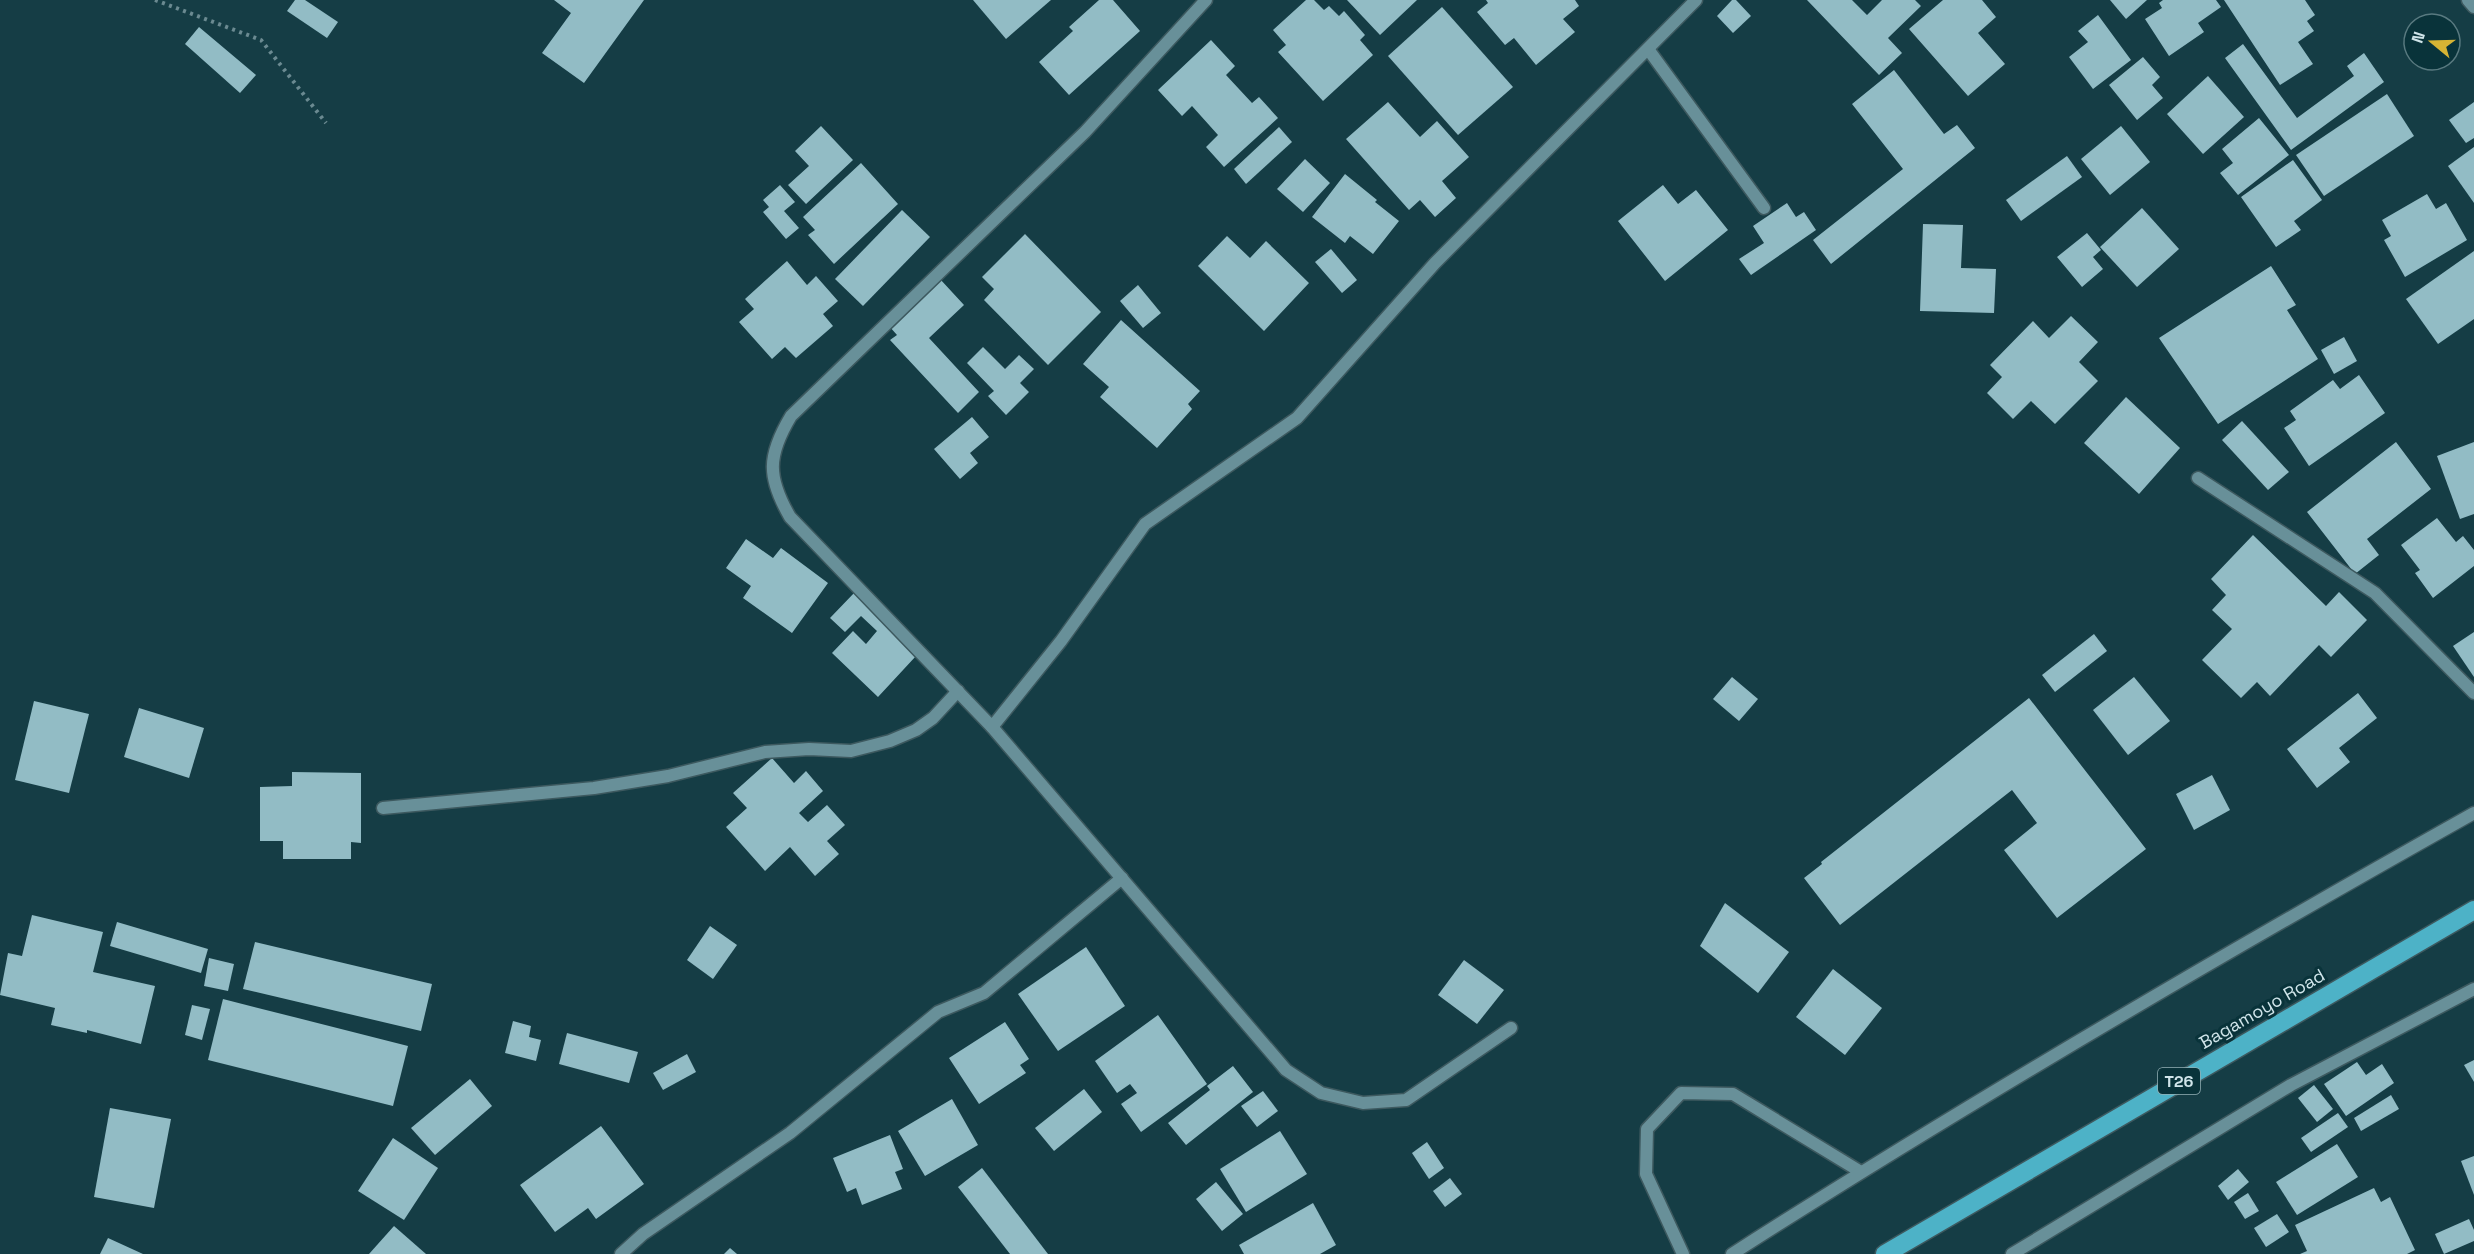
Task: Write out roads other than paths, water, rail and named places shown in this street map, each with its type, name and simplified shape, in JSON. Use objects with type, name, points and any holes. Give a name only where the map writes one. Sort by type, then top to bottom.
[{"type":"highway","name":"Bagamoyo Road","points":[[1885,1254],[2474,910]]},
{"type":"street","points":[[1206,0],[1085,132],[791,416],[777,440],[772,467],[776,493],[790,517],[993,727],[1286,1070],[1322,1093],[1363,1103],[1406,1100],[1511,1028]]},
{"type":"street","points":[[993,727],[1061,641],[1145,524],[1297,418],[1435,262],[1696,0]]},
{"type":"street","points":[[2468,0],[2474,7]]},
{"type":"street","points":[[1648,49],[1764,208]]},
{"type":"street","points":[[2198,478],[2375,593],[2474,693]]},
{"type":"street","points":[[383,808],[594,788],[668,776],[765,752],[809,749],[850,751],[890,741],[916,730],[933,718],[958,691]]},
{"type":"street","points":[[1732,1254],[1861,1172],[2305,908],[2474,813]]},
{"type":"street","points":[[621,1254],[643,1234],[790,1133],[938,1012],[984,993],[1122,878]]},
{"type":"street","points":[[2012,1254],[2291,1085],[2474,989]]},
{"type":"street","points":[[1683,1254],[1646,1174],[1647,1129],[1681,1093],[1733,1094],[1861,1172]]}]
